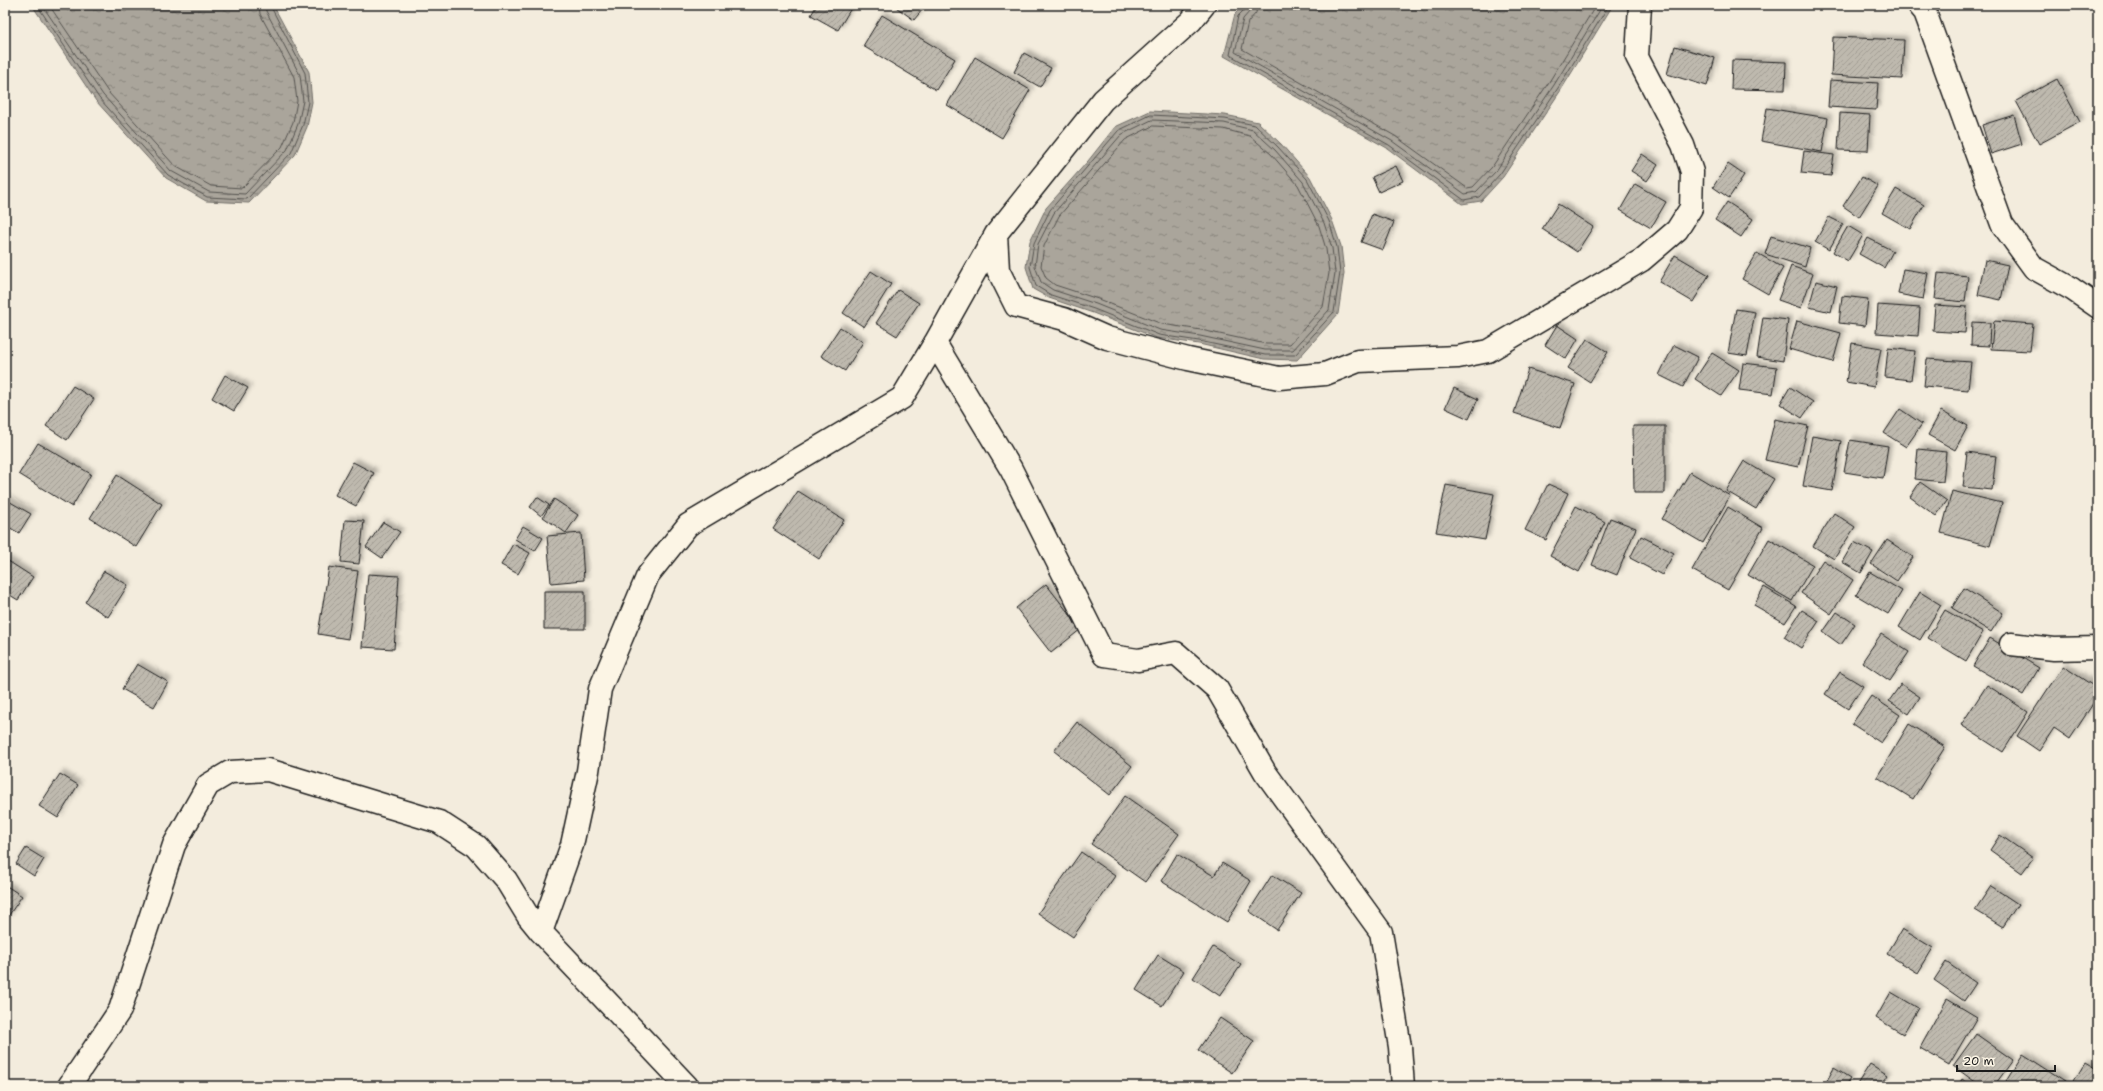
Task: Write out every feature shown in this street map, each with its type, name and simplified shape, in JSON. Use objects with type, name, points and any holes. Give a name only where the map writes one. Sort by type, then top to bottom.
[{"type":"street","points":[[542,932],[572,845],[588,771],[600,689],[648,575],[688,525],[902,398],[936,343],[996,234],[1103,100],[1191,21],[1204,5]]},
{"type":"street","points":[[996,234],[998,270],[1016,306],[1064,319],[1107,338],[1188,359],[1279,378],[1325,374],[1358,361],[1458,357],[1488,350],[1642,260],[1677,230],[1691,208],[1692,172],[1683,145],[1637,57],[1640,5]]},
{"type":"street","points":[[1919,5],[1924,12],[2002,224],[2034,268],[2072,289],[2098,307]]},
{"type":"street","points":[[936,343],[1011,469],[1104,655],[1138,660],[1176,653],[1217,689],[1265,772],[1381,932],[1400,1048],[1403,1086]]},
{"type":"street","points":[[2011,644],[2054,649],[2098,648]]},
{"type":"street","points":[[69,1086],[120,1010],[174,845],[208,785],[230,772],[268,770],[439,822],[476,846],[506,880],[528,916],[542,932],[687,1086]]},
{"type":"water","points":[[32,5],[273,5],[309,72],[312,102],[307,127],[295,155],[249,203],[206,201],[166,178],[96,101]]},
{"type":"water","points":[[1244,5],[1613,5],[1561,90],[1503,177],[1481,201],[1462,204],[1387,148],[1224,56],[1235,14]]},
{"type":"water","points":[[1150,111],[1225,115],[1258,122],[1281,144],[1310,177],[1332,220],[1341,246],[1344,273],[1338,314],[1297,360],[1264,359],[1199,344],[1157,338],[1093,313],[1049,298],[1033,289],[1026,267],[1030,241],[1046,208],[1088,161],[1115,127]]},
{"type":"building","points":[[817,5],[853,5],[838,30],[811,15]]},
{"type":"building","points":[[893,5],[926,5],[914,20]]},
{"type":"building","points":[[882,15],[955,59],[936,90],[863,46]]},
{"type":"building","points":[[1833,37],[1904,40],[1902,79],[1831,75]]},
{"type":"building","points":[[1675,46],[1715,58],[1707,86],[1667,74]]},
{"type":"building","points":[[1024,53],[1051,68],[1040,87],[1014,72]]},
{"type":"building","points":[[975,57],[1030,90],[1002,138],[947,105]]},
{"type":"building","points":[[1732,60],[1786,62],[1785,90],[1731,89]]},
{"type":"building","points":[[2057,79],[2080,122],[2039,144],[2016,101]]},
{"type":"building","points":[[1830,80],[1878,83],[1876,110],[1828,107]]},
{"type":"building","points":[[1767,108],[1828,118],[1822,152],[1761,141]]},
{"type":"building","points":[[1840,113],[1870,115],[1868,151],[1838,150]]},
{"type":"building","points":[[2014,115],[2022,144],[1991,154],[1982,125]]},
{"type":"building","points":[[1804,151],[1834,155],[1831,176],[1801,173]]},
{"type":"building","points":[[1642,154],[1658,165],[1647,181],[1631,171]]},
{"type":"building","points":[[1728,164],[1744,175],[1729,198],[1713,187]]},
{"type":"building","points":[[1396,166],[1403,181],[1379,192],[1372,177]]},
{"type":"building","points":[[1862,177],[1878,186],[1859,217],[1843,206]]},
{"type":"building","points":[[1635,184],[1666,202],[1651,228],[1620,210]]},
{"type":"building","points":[[1896,189],[1924,205],[1910,229],[1882,213]]},
{"type":"building","points":[[1727,202],[1753,219],[1741,237],[1715,220]]},
{"type":"building","points":[[1558,204],[1593,227],[1577,252],[1542,229]]},
{"type":"building","points":[[1372,214],[1394,222],[1383,250],[1361,242]]},
{"type":"building","points":[[1829,217],[1843,224],[1829,250],[1815,242]]},
{"type":"building","points":[[1848,226],[1863,235],[1848,261],[1833,252]]},
{"type":"building","points":[[1771,236],[1810,248],[1805,267],[1765,254]]},
{"type":"building","points":[[1868,238],[1893,251],[1884,268],[1859,254]]},
{"type":"building","points":[[1757,253],[1783,268],[1768,294],[1742,279]]},
{"type":"building","points":[[1675,255],[1709,275],[1693,302],[1659,282]]},
{"type":"building","points":[[1985,260],[2008,265],[2001,300],[1978,295]]},
{"type":"building","points":[[1791,266],[1813,274],[1801,308],[1778,300]]},
{"type":"building","points":[[1903,269],[1928,273],[1923,299],[1898,294]]},
{"type":"building","points":[[871,271],[891,284],[864,327],[843,313]]},
{"type":"building","points":[[1938,273],[1968,276],[1965,302],[1935,299]]},
{"type":"building","points":[[1816,281],[1837,286],[1831,312],[1809,307]]},
{"type":"building","points":[[898,290],[919,303],[897,336],[876,323]]},
{"type":"building","points":[[1842,296],[1868,299],[1865,326],[1839,323]]},
{"type":"building","points":[[1878,305],[1920,308],[1918,336],[1876,333]]},
{"type":"building","points":[[1935,305],[1967,307],[1965,333],[1933,331]]},
{"type":"building","points":[[1736,309],[1755,312],[1747,356],[1728,353]]},
{"type":"building","points":[[1763,317],[1788,320],[1783,361],[1757,357]]},
{"type":"building","points":[[1797,321],[1841,333],[1833,362],[1789,349]]},
{"type":"building","points":[[1994,321],[2033,324],[2030,351],[1991,349]]},
{"type":"building","points":[[1972,322],[1990,323],[1989,346],[1971,345]]},
{"type":"building","points":[[1557,325],[1578,339],[1566,359],[1545,345]]},
{"type":"building","points":[[840,327],[863,342],[845,371],[821,356]]},
{"type":"building","points":[[1587,339],[1608,352],[1590,382],[1568,368]]},
{"type":"building","points":[[1852,343],[1881,348],[1874,387],[1846,382]]},
{"type":"building","points":[[1674,345],[1698,357],[1683,387],[1659,375]]},
{"type":"building","points":[[1888,348],[1915,351],[1911,380],[1885,377]]},
{"type":"building","points":[[1712,353],[1739,370],[1721,396],[1695,379]]},
{"type":"building","points":[[1927,359],[1971,362],[1968,390],[1924,386]]},
{"type":"building","points":[[1743,363],[1777,367],[1773,394],[1739,390]]},
{"type":"building","points":[[1528,369],[1575,384],[1560,428],[1514,413]]},
{"type":"building","points":[[225,375],[248,388],[234,411],[212,398]]},
{"type":"building","points":[[73,386],[94,399],[67,440],[46,426]]},
{"type":"building","points":[[1790,387],[1813,402],[1802,418],[1780,404]]},
{"type":"building","points":[[1454,388],[1478,399],[1469,419],[1445,408]]},
{"type":"building","points":[[1900,409],[1922,424],[1906,447],[1884,433]]},
{"type":"building","points":[[1941,411],[1968,426],[1955,450],[1928,435]]},
{"type":"building","points":[[1775,419],[1808,426],[1798,467],[1765,460]]},
{"type":"building","points":[[1633,426],[1665,426],[1665,493],[1634,493]]},
{"type":"building","points":[[1812,436],[1841,441],[1832,491],[1803,486]]},
{"type":"building","points":[[1850,440],[1888,446],[1883,478],[1844,472]]},
{"type":"building","points":[[38,443],[91,474],[72,507],[19,474]]},
{"type":"building","points":[[1918,449],[1946,452],[1943,482],[1915,479]]},
{"type":"building","points":[[1967,452],[1996,456],[1992,490],[1963,487]]},
{"type":"building","points":[[1744,461],[1774,479],[1756,509],[1726,491]]},
{"type":"building","points":[[353,462],[374,473],[356,506],[335,495]]},
{"type":"building","points":[[1690,472],[1730,496],[1703,543],[1662,519]]},
{"type":"building","points":[[117,475],[162,504],[136,547],[90,518]]},
{"type":"building","points":[[1920,482],[1947,501],[1936,516],[1910,497]]},
{"type":"building","points":[[1548,484],[1568,493],[1546,540],[1525,530]]},
{"type":"building","points":[[1446,485],[1494,494],[1485,540],[1436,532]]},
{"type":"building","points":[[798,491],[844,520],[819,559],[773,529]]},
{"type":"building","points":[[1952,491],[2002,503],[1990,546],[1941,533]]},
{"type":"building","points":[[537,497],[549,505],[541,516],[530,507]]},
{"type":"building","points":[[5,499],[31,514],[19,533],[5,525]]},
{"type":"building","points":[[554,499],[578,515],[566,533],[543,517]]},
{"type":"building","points":[[1576,506],[1605,522],[1579,572],[1550,556]]},
{"type":"building","points":[[1728,507],[1763,528],[1728,590],[1692,570]]},
{"type":"building","points":[[1834,513],[1855,527],[1834,559],[1813,546]]},
{"type":"building","points":[[1610,518],[1636,528],[1617,575],[1592,565]]},
{"type":"building","points":[[345,520],[364,521],[359,564],[341,562]]},
{"type":"building","points":[[383,522],[400,532],[382,558],[366,547]]},
{"type":"building","points":[[523,526],[543,538],[535,551],[515,539]]},
{"type":"building","points":[[581,533],[584,580],[551,583],[547,536]]},
{"type":"building","points":[[1641,536],[1674,553],[1662,575],[1630,558]]},
{"type":"building","points":[[1769,539],[1813,565],[1792,601],[1748,575]]},
{"type":"building","points":[[1887,540],[1913,557],[1897,581],[1871,564]]},
{"type":"building","points":[[1854,542],[1873,552],[1861,573],[1842,562]]},
{"type":"building","points":[[513,544],[530,553],[518,574],[501,565]]},
{"type":"building","points":[[5,559],[33,577],[18,600],[5,592]]},
{"type":"building","points":[[1823,560],[1853,580],[1831,614],[1801,593]]},
{"type":"building","points":[[329,567],[358,571],[348,639],[318,634]]},
{"type":"building","points":[[104,571],[128,585],[108,617],[85,602]]},
{"type":"building","points":[[1870,572],[1902,591],[1888,614],[1856,595]]},
{"type":"building","points":[[368,574],[399,576],[394,649],[362,647]]},
{"type":"building","points":[[1046,584],[1081,629],[1051,653],[1016,608]]},
{"type":"building","points":[[1764,587],[1796,606],[1785,623],[1754,605]]},
{"type":"building","points":[[1964,588],[2003,613],[1991,632],[1952,608]]},
{"type":"building","points":[[544,591],[585,591],[585,629],[544,629]]},
{"type":"building","points":[[1920,592],[1941,605],[1920,640],[1899,627]]},
{"type":"building","points":[[1802,610],[1819,621],[1801,648],[1784,637]]},
{"type":"building","points":[[1945,610],[1983,632],[1966,661],[1928,638]]},
{"type":"building","points":[[1837,612],[1855,624],[1841,645],[1823,632]]},
{"type":"building","points":[[1881,634],[1909,652],[1890,681],[1862,662]]},
{"type":"building","points":[[1990,638],[2039,668],[2023,695],[1973,666]]},
{"type":"building","points":[[137,664],[168,682],[154,707],[122,689]]},
{"type":"building","points":[[2063,666],[2098,689],[2098,696],[2070,739],[2054,728],[2039,751],[2017,736]]},
{"type":"building","points":[[1840,672],[1863,686],[1848,709],[1825,694]]},
{"type":"building","points":[[1901,684],[1920,697],[1909,714],[1889,701]]},
{"type":"building","points":[[1987,685],[2028,712],[2003,752],[1961,725]]},
{"type":"building","points":[[1871,696],[1900,715],[1881,743],[1852,724]]},
{"type":"building","points":[[1077,722],[1132,766],[1110,795],[1054,751]]},
{"type":"building","points":[[1909,724],[1945,747],[1913,799],[1877,777]]},
{"type":"building","points":[[2098,764],[2098,773],[2094,770]]},
{"type":"building","points":[[60,774],[78,785],[58,818],[39,806]]},
{"type":"building","points":[[1125,796],[1179,834],[1145,882],[1091,844]]},
{"type":"building","points":[[2000,835],[2033,858],[2022,873],[1990,850]]},
{"type":"building","points":[[26,848],[44,859],[34,876],[16,864]]},
{"type":"building","points":[[1081,852],[1115,876],[1073,937],[1038,913]]},
{"type":"building","points":[[1177,854],[1214,876],[1222,863],[1251,881],[1227,922],[1161,881]]},
{"type":"building","points":[[1272,875],[1301,893],[1277,930],[1249,911]]},
{"type":"building","points":[[5,885],[22,896],[7,918],[5,917]]},
{"type":"building","points":[[1991,886],[2018,904],[2003,927],[1975,910]]},
{"type":"building","points":[[1902,929],[1933,948],[1918,973],[1887,954]]},
{"type":"building","points":[[1213,947],[1241,965],[1220,996],[1193,978]]},
{"type":"building","points":[[1158,955],[1184,971],[1162,1006],[1136,990]]},
{"type":"building","points":[[1946,962],[1976,983],[1964,1001],[1934,980]]},
{"type":"building","points":[[1891,992],[1918,1008],[1903,1034],[1876,1018]]},
{"type":"building","points":[[1947,999],[1977,1017],[1949,1065],[1920,1048]]},
{"type":"building","points":[[1220,1018],[1254,1041],[1232,1073],[1198,1050]]},
{"type":"building","points":[[1976,1034],[2013,1060],[1994,1086],[1981,1086],[1953,1066]]},
{"type":"building","points":[[2023,1054],[2065,1081],[2062,1086],[2003,1086]]},
{"type":"building","points":[[2085,1061],[2098,1069],[2098,1086],[2070,1086]]},
{"type":"building","points":[[1870,1064],[1888,1075],[1881,1086],[1856,1086]]},
{"type":"building","points":[[1834,1068],[1850,1078],[1845,1086],[1829,1086],[1825,1084]]},
{"type":"building","points":[[1962,1079],[1973,1086],[1958,1086]]}]
